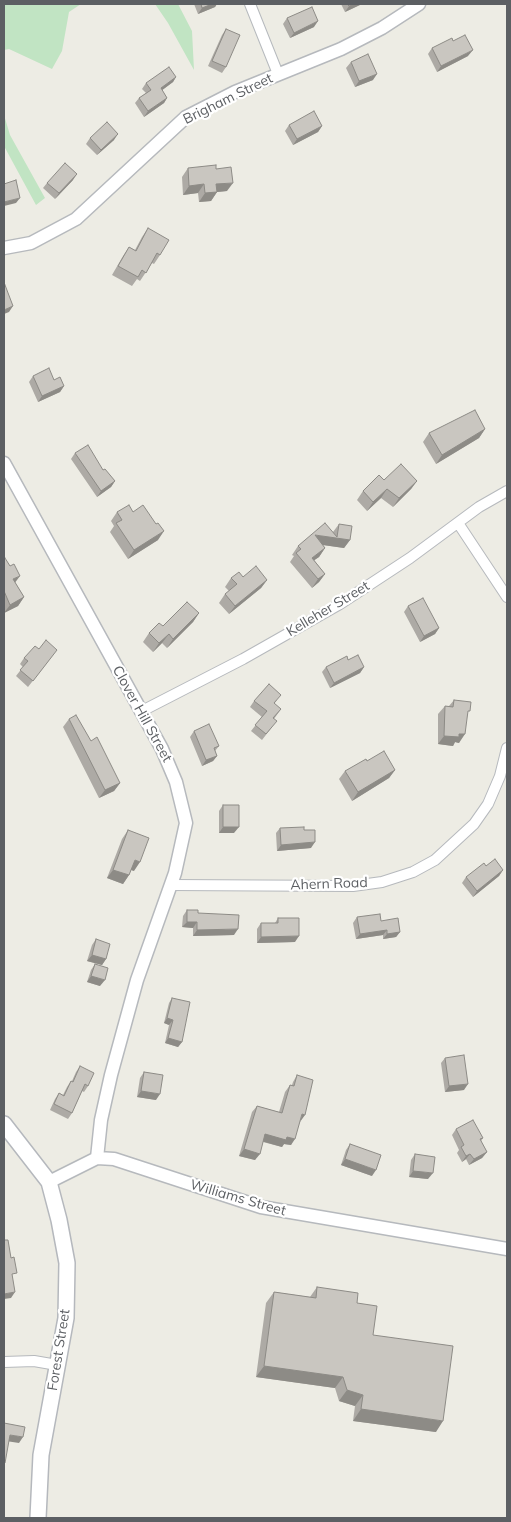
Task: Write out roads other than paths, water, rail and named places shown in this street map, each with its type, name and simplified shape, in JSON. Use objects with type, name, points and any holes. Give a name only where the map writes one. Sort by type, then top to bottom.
[{"type":"main road","points":[[4,1124],[49,1182]]},
{"type":"main road","name":"Forest Street","points":[[38,1518],[39,1467],[66,1318],[68,1286],[62,1237],[49,1182]]},
{"type":"street","points":[[250,4],[278,74]]},
{"type":"street","name":"Brigham Street","points":[[4,248],[31,243],[76,219],[186,117],[278,74],[341,49],[382,28],[419,4]]},
{"type":"street","name":"Clover Hill Street","points":[[4,463],[170,764],[185,812],[185,835],[171,885],[140,973],[111,1075],[101,1120],[97,1158]]},
{"type":"street","name":"Kelleher Street","points":[[140,712],[243,659],[340,604],[507,491]]},
{"type":"street","points":[[458,523],[507,597]]},
{"type":"street","name":"Ahern Road","points":[[171,885],[353,886],[382,882],[413,872],[435,860],[474,824],[488,804],[507,748]]},
{"type":"street","points":[[49,1182],[97,1158]]},
{"type":"street","name":"Williams Street","points":[[97,1158],[114,1159],[140,1166],[224,1196],[280,1211],[385,1227],[507,1249]]},
{"type":"street","points":[[4,1362],[34,1360],[57,1365]]}]
